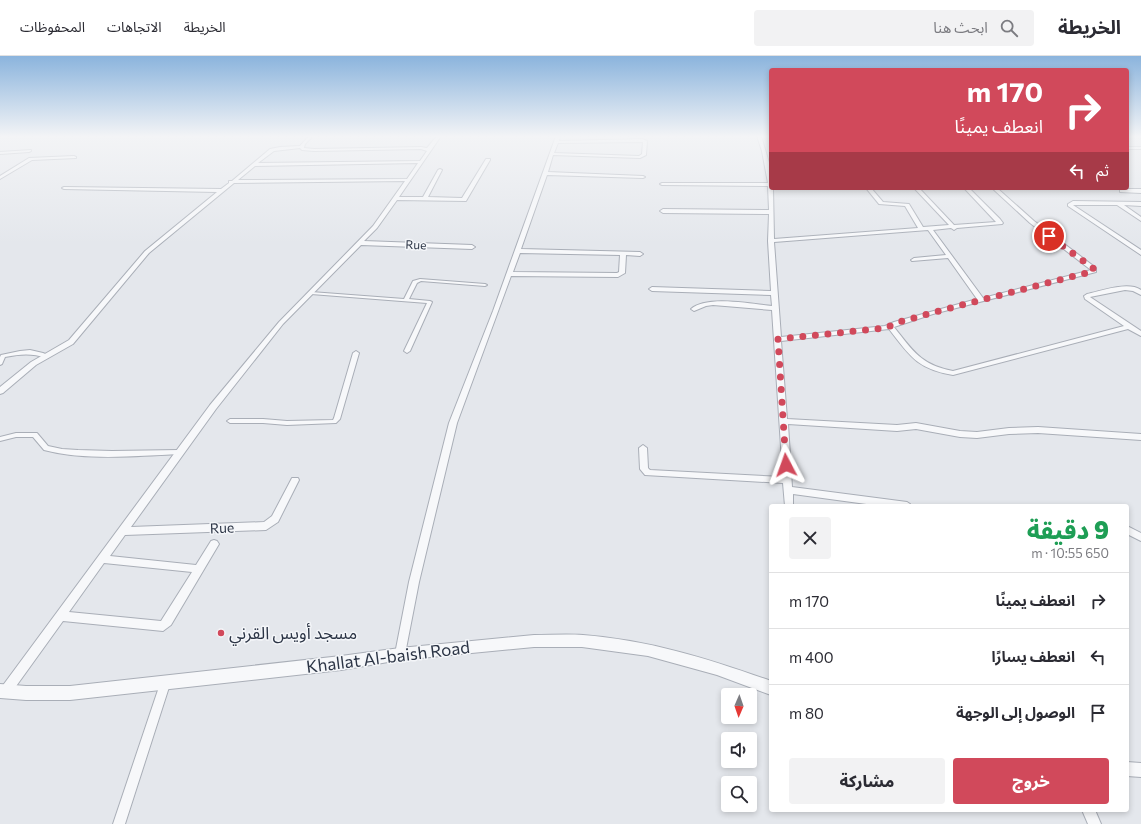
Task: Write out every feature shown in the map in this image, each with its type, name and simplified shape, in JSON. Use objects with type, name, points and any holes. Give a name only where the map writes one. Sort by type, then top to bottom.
[{"type":"street","points":[[0,178],[10,172]]},
{"type":"street","points":[[0,391],[28,368],[47,356],[63,349],[71,342],[147,252],[244,172]]},
{"type":"street","points":[[2,691],[61,616],[179,452],[252,357],[281,323],[381,220],[414,172]]},
{"type":"street","points":[[425,199],[439,172]]},
{"type":"street","points":[[395,198],[464,200],[481,172]]},
{"type":"street","points":[[400,654],[414,582],[453,423],[510,274],[544,173],[643,177]]},
{"type":"street","points":[[231,182],[408,180]]},
{"type":"street","points":[[662,184],[769,185]]},
{"type":"street","points":[[64,188],[222,191]]},
{"type":"street","points":[[770,190],[771,241],[788,504]]},
{"type":"street","points":[[870,190],[881,203],[907,205],[922,230]]},
{"type":"street","points":[[918,190],[954,228]]},
{"type":"street","points":[[771,241],[954,228],[1000,223],[968,190]]},
{"type":"street","points":[[778,339],[878,329],[981,300],[1091,273],[1095,270],[1032,222],[996,190]]},
{"type":"street","points":[[1122,191],[1141,191]]},
{"type":"street","points":[[1141,204],[1073,203],[1070,205],[1141,252]]},
{"type":"street","points":[[1117,203],[1141,219]]},
{"type":"street","points":[[663,211],[771,212]]},
{"type":"street","points":[[930,229],[981,300]]},
{"type":"street","name":"Rue","points":[[360,243],[472,247]]},
{"type":"street","points":[[517,251],[640,254]]},
{"type":"street","points":[[510,274],[618,275],[622,273],[623,254]]},
{"type":"street","points":[[914,260],[950,256]]},
{"type":"street","points":[[406,300],[415,282],[420,280],[485,285]]},
{"type":"street","points":[[1141,293],[1135,289],[1125,288],[1087,296],[1141,334]]},
{"type":"street","points":[[652,289],[774,293]]},
{"type":"street","points":[[310,293],[428,302],[430,305],[407,351]]},
{"type":"street","points":[[694,309],[713,302],[775,308]]},
{"type":"street","points":[[890,326],[919,362],[932,369],[952,373],[1130,326]]},
{"type":"street","points":[[0,363],[3,356],[20,352],[38,352],[47,356]]},
{"type":"street","points":[[230,421],[287,423],[334,422],[337,420],[356,353]]},
{"type":"street","points":[[783,421],[898,428],[916,426],[960,434],[977,435],[1009,431],[1038,430],[1141,437]]},
{"type":"street","points":[[0,439],[16,435],[35,436],[46,448],[68,451],[110,454],[179,452]]},
{"type":"street","points":[[643,448],[644,469],[648,473],[787,480]]},
{"type":"street","name":"Rue","points":[[122,530],[266,526],[275,519],[295,480]]},
{"type":"street","points":[[788,490],[893,504]]},
{"type":"street","points":[[1129,531],[1141,537]]},
{"type":"street","name":"Rue","points":[[61,616],[162,626],[168,622],[214,544]]},
{"type":"street","points":[[102,559],[199,569]]},
{"type":"street","name":"Khallat Al-baish Road","points":[[2,691],[70,693],[165,684],[341,663],[400,654],[534,641],[582,641],[648,650],[717,668],[769,687]]},
{"type":"street","points":[[119,824],[165,684]]},
{"type":"street","points":[[1129,769],[1141,770]]},
{"type":"street","points":[[1089,812],[1095,824]]},
{"type":"place","name":"مسجد أويس القرني","points":[[221,633]]},
{"type":"route","points":[[786,465],[778,339],[886,328],[896,323],[931,313],[1091,273],[1095,270],[1049,236]]}]
